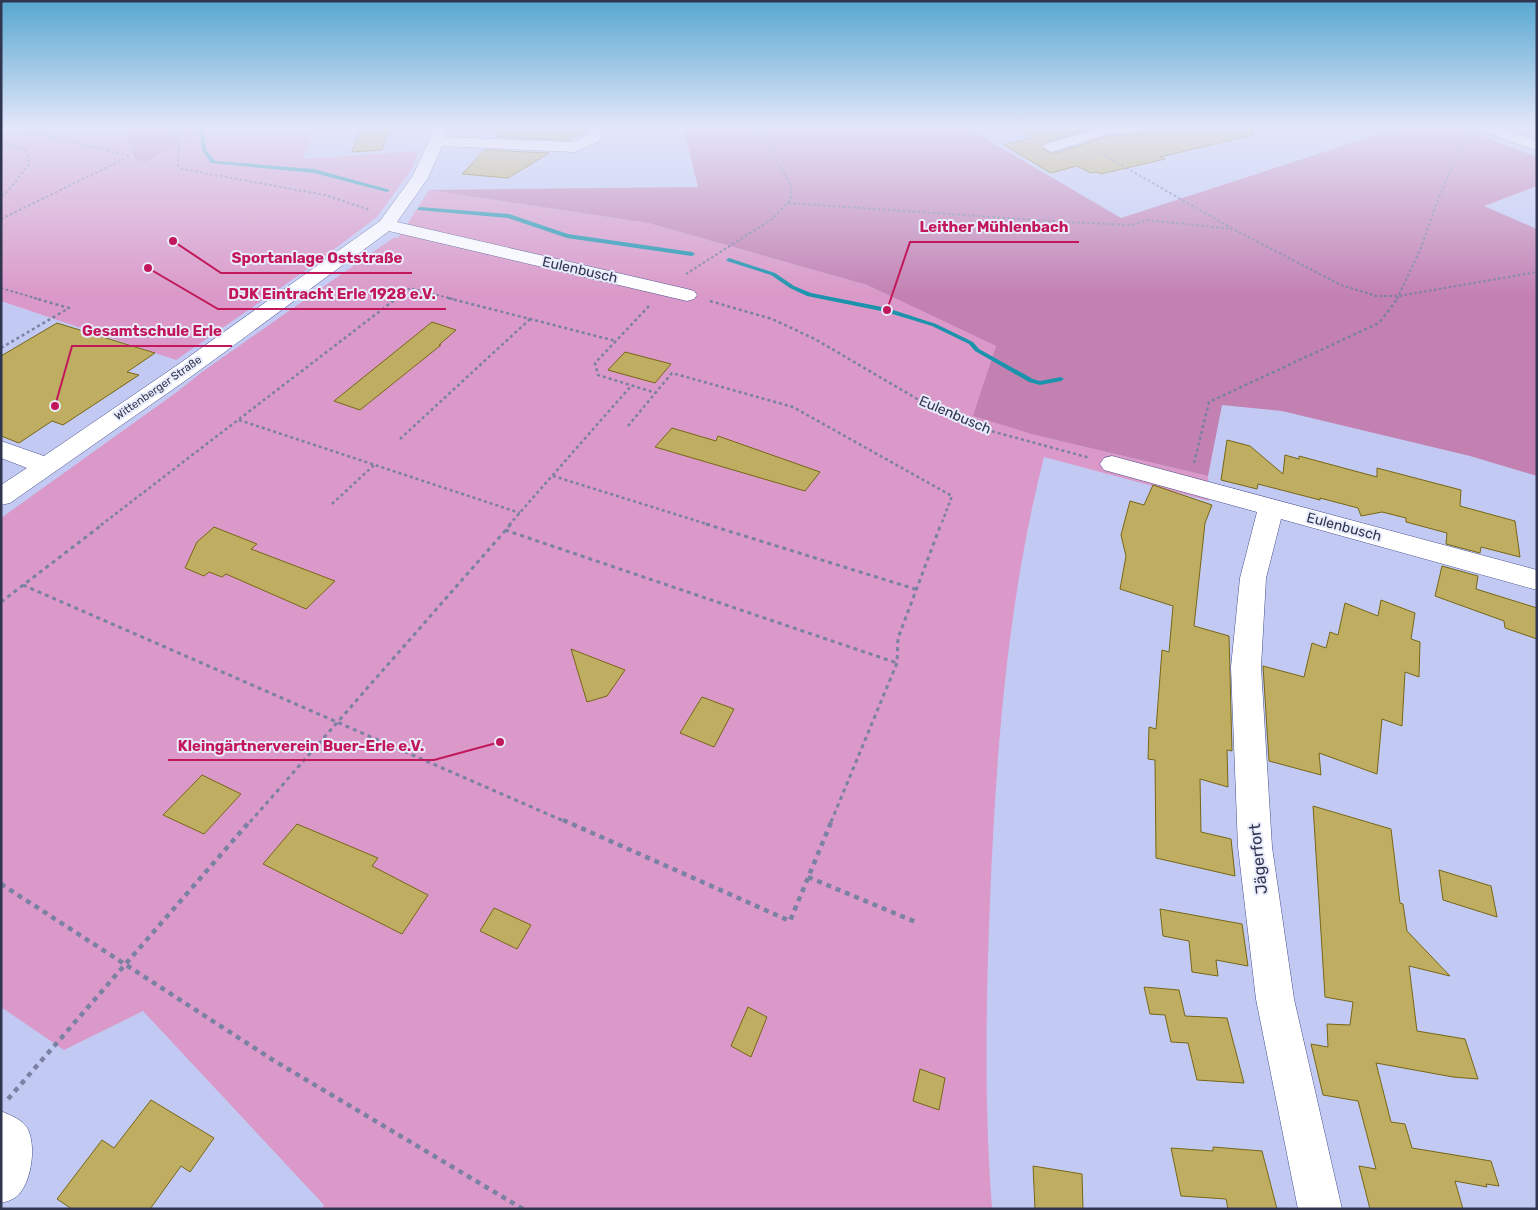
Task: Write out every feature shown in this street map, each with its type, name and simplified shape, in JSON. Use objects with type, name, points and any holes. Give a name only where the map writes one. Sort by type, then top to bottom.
[{"type":"street","name":"Wittenberger Straße","points":[[1,497],[184,371],[386,224],[417,182]]},
{"type":"street","name":"Eulenbusch","points":[[386,224],[687,295]]},
{"type":"street","points":[[1,449],[46,466]]},
{"type":"street","name":"Eulenbusch","points":[[1112,464],[1537,580]]},
{"type":"street","name":"Jägerfort","points":[[1271,507],[1252,578],[1246,667],[1255,846],[1275,999],[1320,1209]]},
{"type":"path","points":[[1,196],[14,182]]},
{"type":"path","points":[[1,219],[76,182]]},
{"type":"path","points":[[251,182],[283,186],[364,207],[379,214],[386,224]]},
{"type":"path","points":[[656,393],[598,375],[595,363],[666,290],[698,265],[763,224],[788,203],[792,196],[789,182]]},
{"type":"path","points":[[1151,182],[1236,230],[1341,285],[1376,296],[1399,296],[1537,272]]},
{"type":"path","points":[[1189,485],[1209,402],[1379,322],[1399,296],[1421,248],[1446,182]]},
{"type":"path","points":[[788,203],[1066,222],[1131,225],[1148,220],[1236,230]]},
{"type":"path","points":[[1,288],[69,308],[1,348]]},
{"type":"path","points":[[1,602],[410,288],[616,341]]},
{"type":"path","name":"Eulenbusch","points":[[687,295],[772,319],[815,339],[924,403],[990,431],[1112,464]]},
{"type":"path","points":[[400,439],[530,319]]},
{"type":"path","points":[[23,586],[338,721],[790,921],[897,663],[898,638],[915,589],[952,496],[793,406],[672,373],[628,426]]},
{"type":"path","points":[[1,1107],[631,386]]},
{"type":"path","points":[[238,420],[520,513]]},
{"type":"path","points":[[332,504],[374,465]]},
{"type":"path","points":[[553,476],[915,589]]},
{"type":"path","points":[[505,530],[897,663]]},
{"type":"path","points":[[808,877],[918,923]]},
{"type":"path","points":[[1,884],[274,1060],[523,1209]]},
{"type":"shaded area","points":[[1,182],[402,182],[377,217],[312,266],[176,360],[1,301]]},
{"type":"shaded area","points":[[697,182],[1060,182],[1121,218],[1230,182],[1537,182],[1537,186],[1484,206],[1537,229],[1537,476],[1470,456],[1282,411],[1222,405],[1208,476],[1035,435],[973,416],[996,346],[867,285],[648,223],[429,190],[698,187]]},
{"type":"shaded area","points":[[429,190],[648,223],[867,285],[996,346],[974,416],[1035,435],[1208,476],[1209,501],[1044,457],[1031,512],[1012,622],[1005,678],[996,789],[990,901],[987,1017],[989,1171],[992,1209],[322,1209],[324,1205],[143,1011],[64,1050],[1,1007],[1,518],[202,372],[393,238],[399,237]]},
{"type":"building","points":[[432,322],[456,330],[439,345],[441,345],[360,410],[334,401]]},
{"type":"building","points":[[57,323],[155,353],[127,372],[139,375],[63,425],[52,421],[19,443],[1,436],[1,356]]},
{"type":"building","points":[[625,352],[671,364],[655,383],[608,370]]},
{"type":"building","points":[[672,428],[716,441],[718,436],[820,472],[805,491],[655,447]]},
{"type":"building","points":[[1227,440],[1250,446],[1283,474],[1285,455],[1299,459],[1299,456],[1377,477],[1377,468],[1461,490],[1460,506],[1515,521],[1520,557],[1481,547],[1480,553],[1446,544],[1447,533],[1406,522],[1406,518],[1382,512],[1361,516],[1358,508],[1320,498],[1320,500],[1258,484],[1257,489],[1221,480]]},
{"type":"building","points":[[1153,485],[1212,505],[1205,523],[1194,626],[1229,636],[1232,751],[1227,750],[1228,787],[1200,779],[1201,832],[1231,839],[1235,876],[1156,858],[1155,760],[1148,759],[1149,727],[1156,729],[1162,650],[1169,652],[1173,606],[1120,589],[1126,556],[1121,535],[1130,501],[1144,505]]},
{"type":"building","points":[[214,527],[257,544],[251,549],[335,581],[306,609],[226,574],[222,577],[209,572],[204,576],[185,568],[197,542]]},
{"type":"building","points":[[1442,566],[1478,576],[1476,589],[1537,608],[1537,639],[1505,628],[1504,621],[1435,596]]},
{"type":"building","points":[[1381,600],[1415,613],[1411,639],[1420,642],[1419,677],[1405,672],[1402,726],[1382,719],[1377,774],[1319,753],[1321,775],[1269,761],[1263,666],[1304,677],[1312,643],[1326,648],[1330,632],[1338,635],[1345,603],[1378,616]]},
{"type":"building","points":[[571,649],[625,670],[607,696],[587,702]]},
{"type":"building","points":[[702,697],[734,709],[714,747],[680,733]]},
{"type":"building","points":[[202,775],[241,794],[204,834],[163,815]]},
{"type":"building","points":[[1313,806],[1391,829],[1400,903],[1403,904],[1407,931],[1450,976],[1409,966],[1417,1031],[1465,1039],[1478,1079],[1453,1077],[1376,1063],[1391,1122],[1405,1124],[1412,1148],[1491,1161],[1499,1186],[1486,1184],[1487,1187],[1455,1181],[1463,1209],[1370,1209],[1359,1166],[1376,1169],[1358,1101],[1323,1095],[1311,1044],[1328,1047],[1327,1024],[1350,1025],[1353,1002],[1325,997]]},
{"type":"building","points":[[297,824],[378,858],[372,866],[428,895],[402,934],[263,864]]},
{"type":"building","points":[[1439,870],[1491,886],[1497,917],[1443,900]]},
{"type":"building","points":[[494,908],[531,925],[517,949],[480,931]]},
{"type":"building","points":[[1160,909],[1242,924],[1248,966],[1216,960],[1218,976],[1192,972],[1189,941],[1163,936]]},
{"type":"building","points":[[1144,987],[1179,990],[1185,1016],[1227,1018],[1244,1083],[1197,1080],[1188,1043],[1171,1042],[1165,1015],[1150,1014]]},
{"type":"building","points":[[748,1007],[767,1017],[751,1057],[731,1046]]},
{"type":"building","points":[[920,1069],[945,1078],[939,1110],[913,1101]]},
{"type":"building","points":[[151,1100],[214,1138],[190,1172],[181,1166],[150,1209],[72,1209],[57,1199],[102,1140],[114,1148]]},
{"type":"building","points":[[1213,1147],[1262,1151],[1277,1209],[1228,1209],[1226,1199],[1181,1196],[1171,1148],[1213,1151]]},
{"type":"building","points":[[1033,1166],[1082,1174],[1083,1209],[1035,1209]]},
{"type":"waterway","points":[[358,182],[387,190]]},
{"type":"waterway","points":[[420,209],[509,216],[567,236],[692,254]]},
{"type":"waterway","points":[[729,260],[773,274],[792,287],[809,295],[887,310],[934,325],[971,343],[977,350],[1031,381],[1040,383],[1061,379]]},
{"type":"place","name":"Sportanlage Oststraße","points":[[173,241]]},
{"type":"place","name":"DJK Eintracht Erle 1928 e.V.","points":[[148,268]]},
{"type":"place","name":"Leither Mühlenbach","points":[[887,310]]},
{"type":"place","name":"Gesamtschule Erle","points":[[55,406]]},
{"type":"place","name":"Kleingärtnerverein Buer-Erle e.V.","points":[[500,742]]}]
